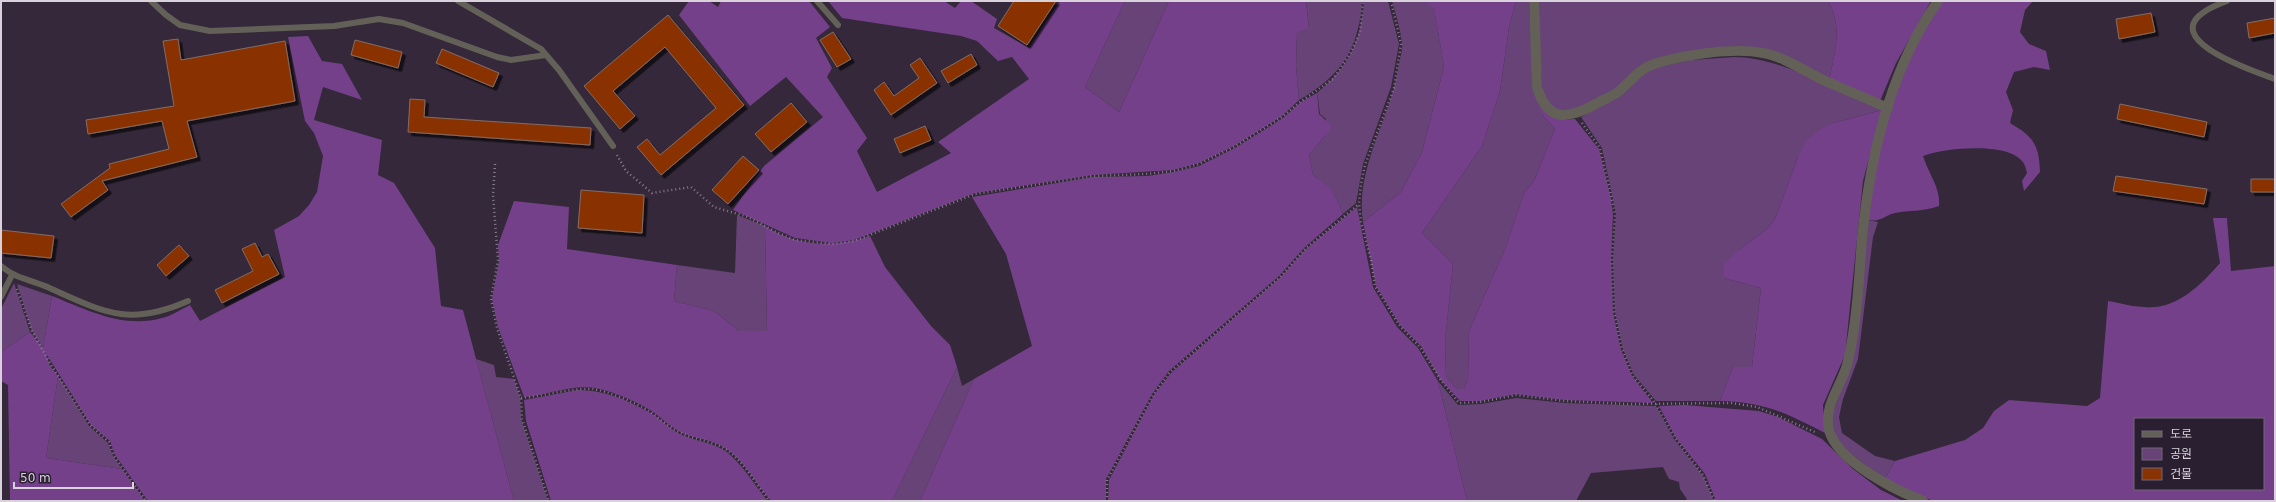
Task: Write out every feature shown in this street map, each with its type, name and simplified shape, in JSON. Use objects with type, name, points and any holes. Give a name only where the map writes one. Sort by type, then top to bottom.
[{"type":"street","points":[[1534,1],[1534,56],[1537,87],[1540,100],[1546,108],[1555,114],[1565,116],[1576,114],[1612,96],[1637,74],[1653,64],[1687,57],[1738,51],[1764,53],[1888,108]]},
{"type":"street","points":[[1923,501],[1882,483],[1854,462],[1833,439],[1829,430],[1828,408],[1848,361],[1868,186],[1888,108],[1899,73],[1910,49],[1938,1]]},
{"type":"lane","points":[[151,1],[166,15],[180,25],[210,31],[334,26],[379,19],[403,23],[497,57],[511,60],[546,55]]},
{"type":"lane","points":[[458,1],[541,49],[559,70],[613,146]]},
{"type":"lane","points":[[817,1],[838,25]]},
{"type":"lane","points":[[2226,1],[2204,12],[2198,18],[2193,27],[2193,34],[2206,48],[2275,79]]},
{"type":"lane","points":[[1,266],[12,275],[35,282],[113,314],[139,316],[167,310],[188,301]]},
{"type":"lane","points":[[1,297],[12,275]]},
{"type":"path","points":[[613,146],[626,171],[652,193],[691,187],[714,207],[748,217],[795,240],[832,244],[854,241],[975,194],[1093,176],[1146,174],[1174,171],[1199,164],[1234,147],[1282,117],[1333,78],[1350,54],[1360,33],[1363,1]]},
{"type":"path","points":[[1391,1],[1401,44],[1394,88],[1365,165],[1359,204],[1375,286],[1399,325],[1420,347],[1440,379],[1459,403],[1480,402],[1516,395],[1565,401],[1656,404],[1709,402],[1757,407],[1833,439]]},
{"type":"path","points":[[1576,114],[1600,148],[1615,214],[1612,261],[1614,312],[1622,349],[1633,376],[1656,404],[1675,438],[1704,475],[1715,501]]},
{"type":"path","points":[[495,164],[493,195],[498,260],[490,299],[497,328],[521,398],[522,419],[549,501]]},
{"type":"path","points":[[1107,501],[1107,480],[1152,395],[1170,372],[1280,276],[1304,249],[1359,204]]},
{"type":"path","points":[[12,275],[32,332],[51,365],[90,425],[109,442],[114,456],[146,501]]},
{"type":"path","points":[[521,398],[538,397],[578,389],[595,389],[615,394],[648,410],[682,434],[727,450],[745,468],[757,486],[770,501]]},
{"type":"green space","points":[[1125,1],[1169,1],[1119,112],[1085,87]]},
{"type":"green space","points":[[1306,1],[1362,1],[1357,33],[1345,60],[1337,71],[1326,81],[1314,91],[1299,100],[1296,67],[1297,31],[1309,27]]},
{"type":"green space","points":[[1364,1],[1388,1],[1399,44],[1391,87],[1363,164],[1356,203],[1343,214],[1338,201],[1313,175],[1309,155],[1325,136],[1326,119],[1320,114],[1317,93],[1337,73],[1351,52],[1360,29]]},
{"type":"green space","points":[[1392,1],[1423,1],[1434,7],[1444,67],[1422,152],[1401,192],[1363,222],[1362,202],[1368,164],[1394,89],[1402,49],[1400,32]]},
{"type":"green space","points":[[1516,1],[1529,1],[1533,84],[1544,117],[1555,129],[1534,181],[1524,193],[1505,249],[1469,331],[1468,379],[1464,389],[1457,389],[1446,376],[1445,341],[1453,264],[1422,233],[1482,146],[1500,91],[1509,27]]},
{"type":"green space","points":[[1536,1],[1828,1],[1833,10],[1836,29],[1835,49],[1829,80],[1764,50],[1652,62],[1619,88],[1583,109],[1556,111],[1543,99]]},
{"type":"green space","points":[[1734,57],[1752,58],[1790,69],[1809,76],[1882,110],[1834,123],[1798,157],[1775,219],[1767,229],[1740,249],[1724,278],[1761,288],[1752,367],[1733,367],[1720,401],[1656,401],[1634,375],[1623,349],[1615,312],[1613,261],[1616,214],[1602,148],[1581,117],[1618,97],[1643,74],[1653,68],[1691,60]]},
{"type":"green space","points":[[737,215],[765,226],[767,331],[739,331],[714,311],[674,301],[677,265],[735,273]]},
{"type":"green space","points":[[1868,220],[1878,222],[1873,237],[1858,359],[1843,399],[1839,417],[1842,433],[1875,456],[1895,461],[1884,480],[1845,449],[1836,437],[1831,418],[1843,385]]},
{"type":"green space","points":[[14,283],[30,332],[1,352],[1,309]]},
{"type":"green space","points":[[17,284],[52,296],[43,348],[32,331]]},
{"type":"green space","points":[[476,359],[494,365],[496,377],[514,379],[520,398],[521,419],[548,501],[514,501]]},
{"type":"green space","points":[[957,367],[962,386],[974,379],[920,501],[892,501]]},
{"type":"green space","points":[[58,376],[89,426],[108,443],[113,456],[122,469],[46,458]]},
{"type":"green space","points":[[1438,381],[1458,405],[1481,404],[1516,398],[1565,403],[1656,406],[1674,439],[1703,476],[1714,501],[1685,501],[1687,499],[1680,489],[1679,482],[1669,479],[1663,467],[1591,473],[1576,501],[1467,501]]},
{"type":"shaded area","points":[[689,1],[709,1],[718,7],[721,1],[809,1],[830,27],[816,38],[832,68],[827,77],[867,138],[857,151],[877,192],[951,153],[938,142],[1029,79],[1012,57],[998,61],[977,41],[961,36],[842,18],[828,1],[944,1],[955,8],[961,1],[971,1],[997,19],[994,28],[1029,48],[1060,1],[1125,1],[1085,87],[1119,112],[1169,1],[1306,1],[1309,28],[1297,32],[1296,67],[1299,100],[1282,116],[1234,146],[1199,163],[1173,170],[1093,175],[975,193],[854,240],[832,243],[795,238],[733,210],[764,166],[823,117],[786,77],[750,106],[679,15]]},
{"type":"shaded area","points":[[1423,1],[1516,1],[1509,27],[1500,91],[1482,146],[1422,233],[1453,264],[1445,341],[1446,376],[1457,389],[1464,389],[1468,379],[1469,331],[1505,249],[1524,193],[1534,181],[1555,129],[1544,117],[1537,102],[1544,111],[1553,116],[1564,119],[1575,119],[1599,149],[1611,199],[1613,214],[1611,261],[1613,313],[1621,350],[1632,376],[1653,403],[1565,400],[1516,394],[1480,401],[1460,401],[1440,379],[1421,346],[1400,325],[1376,286],[1363,222],[1401,192],[1422,152],[1444,67],[1434,8]]},
{"type":"shaded area","points":[[1828,1],[1931,1],[1896,63],[1880,101],[1829,80],[1835,49],[1836,29],[1833,10]]},
{"type":"shaded area","points":[[1942,1],[2033,1],[2025,10],[2020,32],[2029,44],[2046,51],[2050,70],[2034,67],[2014,72],[2006,92],[2013,110],[2010,123],[2025,133],[2034,143],[2038,155],[2040,172],[2024,191],[2022,181],[2027,173],[2026,168],[2022,161],[2014,155],[2003,151],[1974,148],[1933,153],[1923,156],[1938,193],[1939,206],[1895,213],[1880,219],[1868,220],[1877,163],[1892,106],[1913,52]]},
{"type":"shaded area","points":[[308,36],[322,61],[342,64],[362,100],[323,87],[314,120],[382,140],[378,175],[394,183],[435,248],[441,306],[463,310],[514,501],[148,501],[115,455],[110,441],[91,425],[45,352],[50,366],[58,376],[46,458],[122,469],[145,501],[10,501],[8,385],[1,381],[1,352],[30,332],[43,348],[52,296],[92,312],[120,320],[134,321],[148,321],[166,317],[190,305],[200,321],[285,277],[274,230],[299,216],[309,205],[317,192],[323,156],[314,133],[305,121],[288,37]]},
{"type":"shaded area","points":[[1317,93],[1319,114],[1331,125],[1330,130],[1309,155],[1313,175],[1330,188],[1343,214],[1304,248],[1279,276],[1169,371],[1152,394],[1106,479],[1106,501],[920,501],[974,379],[1032,346],[1006,254],[972,197],[1093,177],[1147,176],[1199,166],[1235,148],[1283,118],[1301,102]]},
{"type":"shaded area","points":[[1882,110],[1863,181],[1845,355],[1823,405],[1825,433],[1786,414],[1763,406],[1720,401],[1733,367],[1752,367],[1761,288],[1724,278],[1724,264],[1740,249],[1767,229],[1775,219],[1798,157],[1807,140],[1821,129],[1834,123]]},
{"type":"shaded area","points":[[514,201],[569,207],[567,249],[677,265],[674,301],[714,311],[739,331],[767,331],[765,226],[777,233],[803,242],[830,244],[857,240],[870,236],[885,267],[931,326],[950,345],[957,367],[892,501],[771,501],[746,468],[728,450],[712,442],[682,433],[650,410],[624,397],[602,389],[578,387],[524,397],[498,327],[492,299],[499,261],[498,245]]},
{"type":"shaded area","points":[[1357,207],[1373,287],[1397,327],[1418,348],[1438,381],[1467,501],[1108,501],[1109,480],[1154,395],[1171,373],[1281,277],[1305,250]]},
{"type":"shaded area","points":[[2213,218],[2227,218],[2231,271],[2275,266],[2275,501],[1933,501],[1884,480],[1895,461],[1965,440],[1983,428],[1994,411],[2009,400],[2087,406],[2100,398],[2108,301],[2131,306],[2156,307],[2177,300],[2205,280],[2220,263]]},
{"type":"shaded area","points":[[578,390],[605,393],[622,399],[656,416],[672,430],[682,435],[722,449],[739,463],[768,501],[551,501],[526,421],[524,400]]},
{"type":"shaded area","points":[[1685,405],[1759,411],[1778,417],[1822,439],[1853,469],[1881,490],[1903,501],[1716,501],[1705,474],[1676,438],[1659,406]]},
{"type":"building","points":[[1014,1],[1056,1],[1027,45],[998,26]]},
{"type":"building","points":[[2151,13],[2155,32],[2119,39],[2116,19]]},
{"type":"building","points":[[668,15],[744,105],[661,175],[637,147],[647,139],[660,155],[716,108],[665,47],[613,91],[635,116],[620,129],[584,86]]},
{"type":"building","points":[[2275,18],[2275,33],[2249,38],[2247,23]]},
{"type":"building","points":[[833,32],[851,59],[837,67],[820,40]]},
{"type":"building","points":[[178,39],[181,60],[285,41],[295,101],[187,121],[197,157],[102,181],[108,190],[71,217],[61,204],[110,168],[109,164],[169,149],[162,121],[88,134],[86,120],[174,106],[163,41]]},
{"type":"building","points":[[355,40],[402,52],[398,68],[351,55]]},
{"type":"building","points":[[442,49],[499,73],[493,87],[436,63]]},
{"type":"building","points":[[971,54],[977,65],[948,83],[941,71]]},
{"type":"building","points":[[920,58],[937,83],[891,115],[874,90],[884,82],[894,96],[919,78],[910,65]]},
{"type":"building","points":[[410,99],[425,100],[424,117],[591,128],[590,145],[408,132]]},
{"type":"building","points":[[791,103],[807,122],[771,152],[755,134]]},
{"type":"building","points":[[2120,104],[2207,122],[2204,137],[2117,119]]},
{"type":"building","points":[[925,126],[931,140],[900,153],[894,139]]},
{"type":"building","points":[[743,156],[759,170],[728,204],[712,190]]},
{"type":"building","points":[[2116,176],[2207,189],[2204,204],[2113,191]]},
{"type":"building","points":[[2251,179],[2275,179],[2275,192],[2251,192]]},
{"type":"building","points":[[581,190],[644,195],[642,233],[578,228]]},
{"type":"building","points":[[1,230],[54,236],[51,258],[1,253]]},
{"type":"building","points":[[255,243],[262,257],[268,254],[279,274],[222,303],[215,290],[253,271],[242,249]]},
{"type":"building","points":[[179,245],[189,256],[166,276],[157,265]]}]
